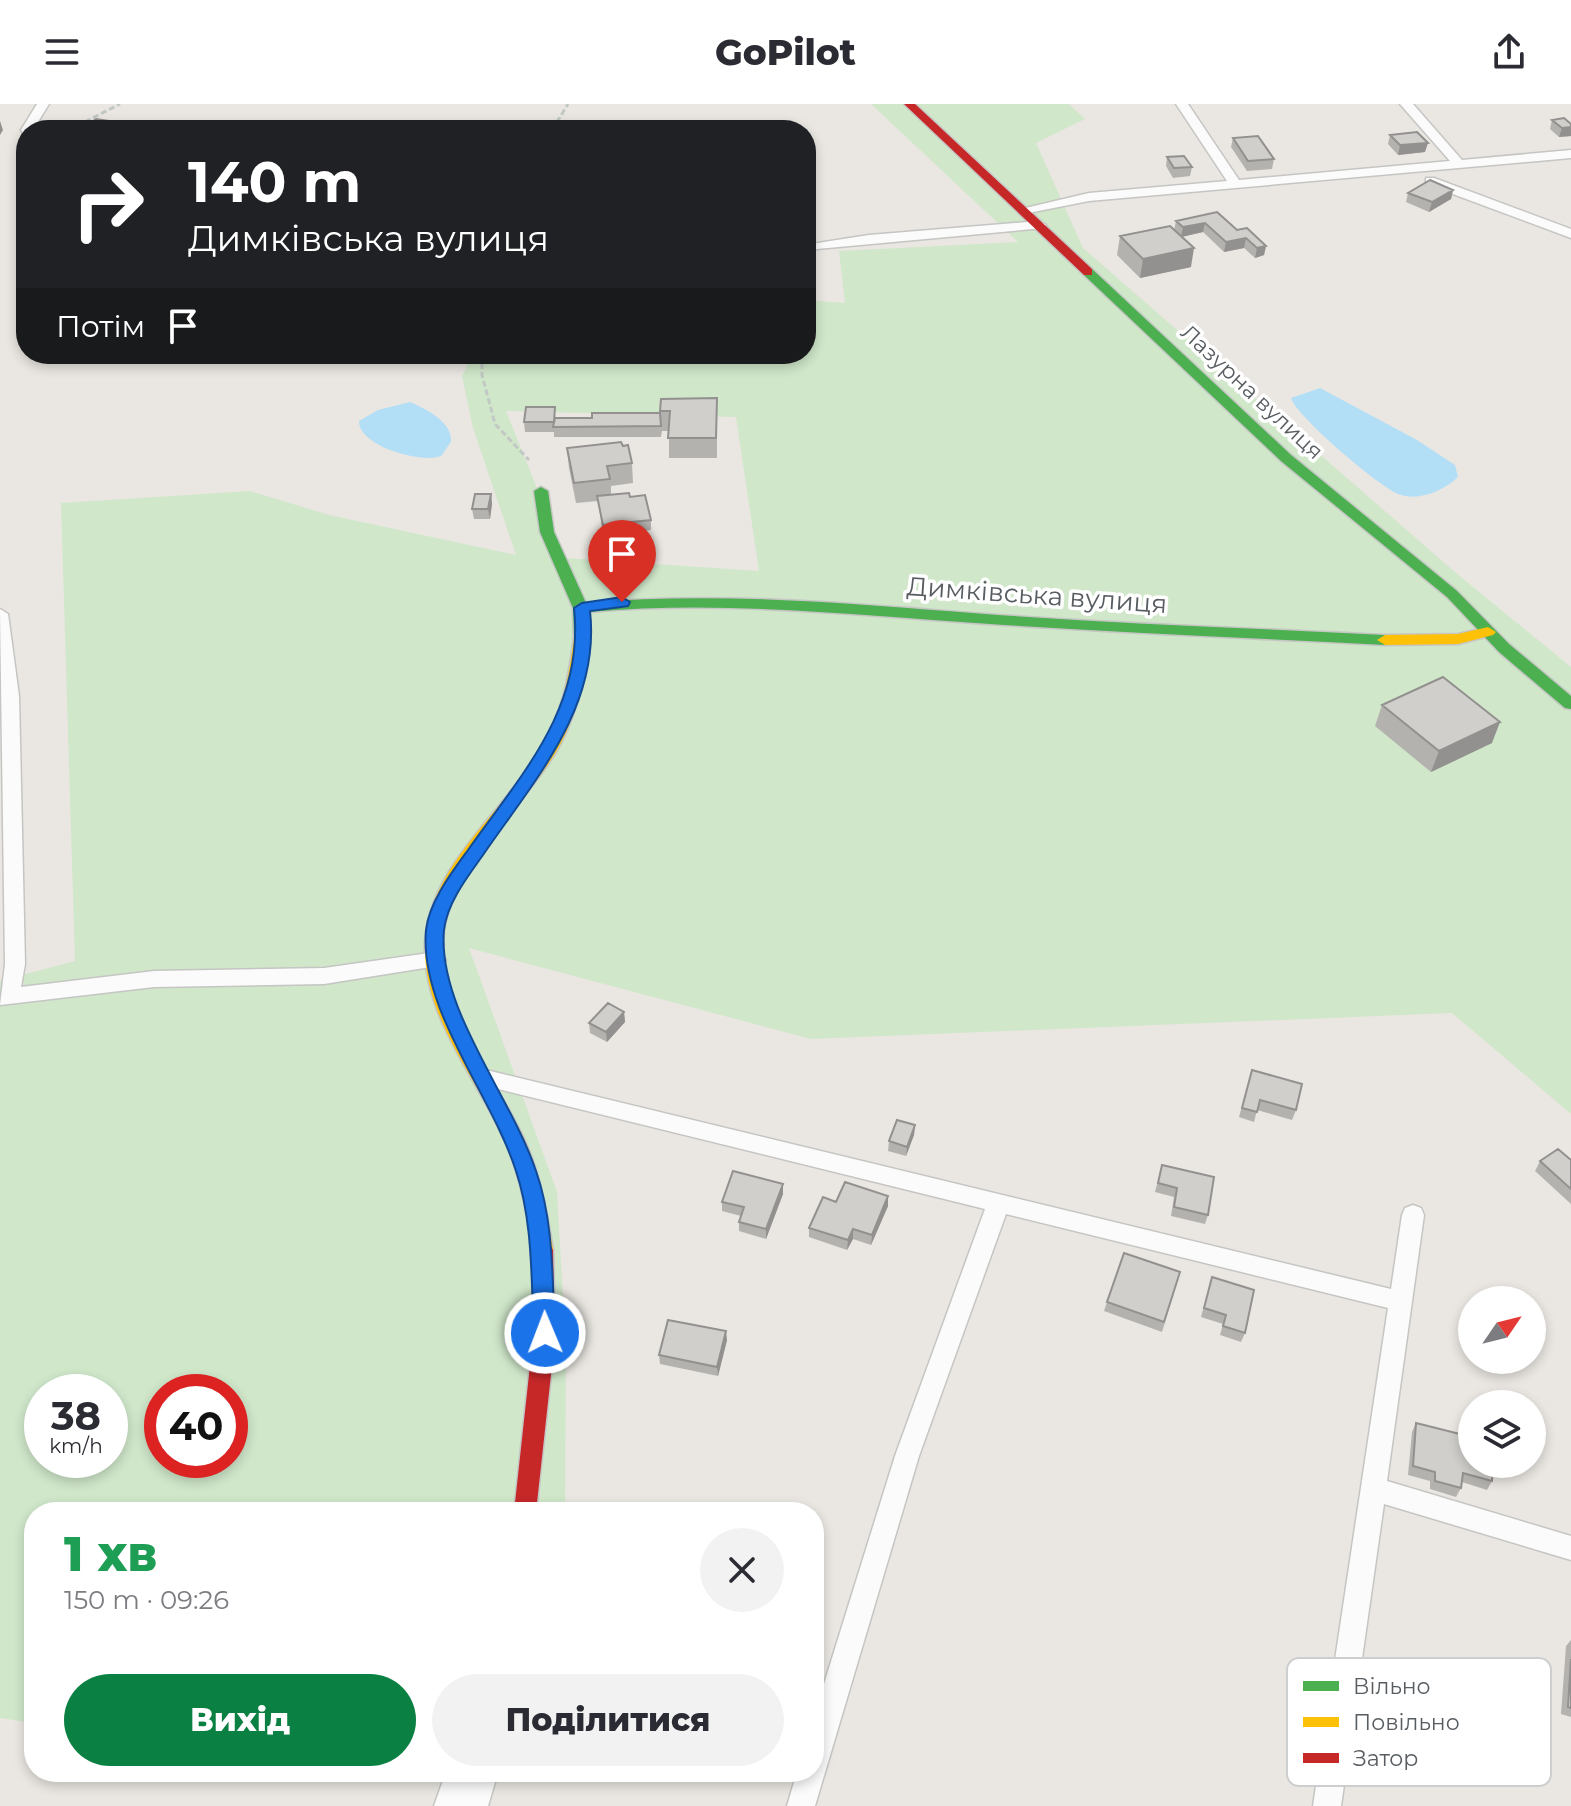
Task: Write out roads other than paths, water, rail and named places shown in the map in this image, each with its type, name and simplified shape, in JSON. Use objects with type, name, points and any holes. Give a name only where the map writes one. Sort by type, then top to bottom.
[{"type":"street","name":"Лазурна вулиця","points":[[909,104],[1286,458],[1452,594],[1488,632],[1571,704]]},
{"type":"street","points":[[526,1502],[543,1364],[541,1252],[535,1206],[523,1161],[446,1001],[436,960],[435,928],[453,886],[472,855],[544,758],[566,715],[576,686],[584,629],[582,608],[547,535],[541,491]]},
{"type":"street","name":"Димківська вулиця","points":[[582,608],[641,601],[826,607],[1019,621],[1400,641],[1458,639],[1488,632]]},
{"type":"street","points":[[461,1806],[469,1782]]},
{"type":"lane","points":[[1182,104],[1236,184]]},
{"type":"lane","points":[[1406,104],[1459,164]]},
{"type":"lane","points":[[1023,210],[1089,197],[1571,154]]},
{"type":"lane","points":[[1400,169],[1571,234]]},
{"type":"lane","points":[[816,247],[869,239],[1039,225]]},
{"type":"lane","points":[[0,614],[10,696],[15,964],[4,996],[154,979],[324,976],[436,960]]},
{"type":"lane","points":[[482,1077],[1399,1301]]},
{"type":"lane","points":[[824,1727],[907,1456],[999,1203]]},
{"type":"lane","points":[[1349,1658],[1413,1215]]},
{"type":"lane","points":[[1374,1489],[1571,1548]]},
{"type":"lane","points":[[801,1806],[808,1782]]},
{"type":"lane","points":[[1327,1806],[1330,1786]]},
{"type":"water","points":[[1320,388],[1417,440],[1455,465],[1458,477],[1439,490],[1416,497],[1391,490],[1323,435],[1291,398]]},
{"type":"water","points":[[410,402],[437,417],[448,428],[451,442],[441,456],[420,457],[392,451],[361,430],[359,421],[378,410]]}]
